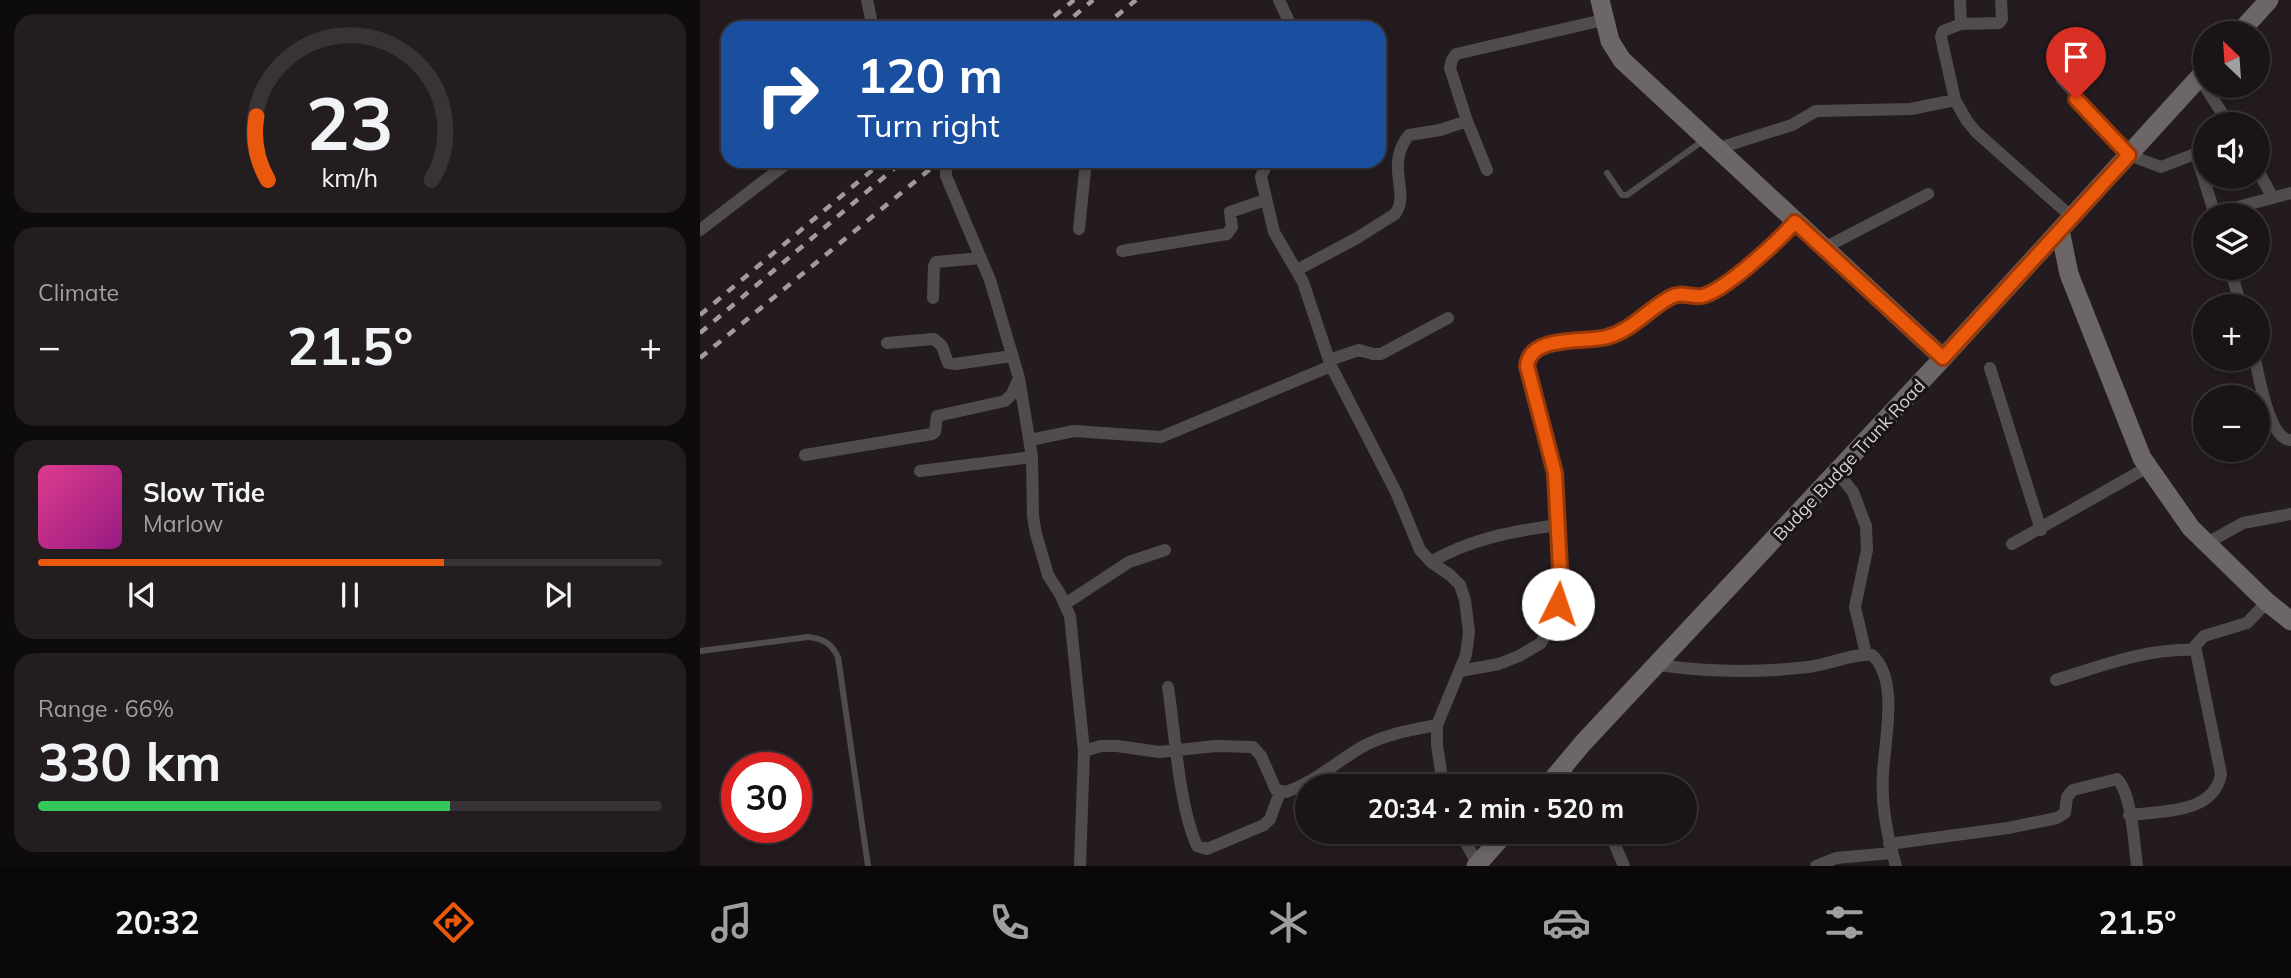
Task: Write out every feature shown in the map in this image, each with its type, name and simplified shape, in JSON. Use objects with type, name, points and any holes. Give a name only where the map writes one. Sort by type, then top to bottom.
[{"type":"main road","points":[[1600,0],[1610,41],[1622,61],[1943,358]]},
{"type":"main road","points":[[2250,21],[2269,0]]},
{"type":"main road","name":"Budge Budge Trunk Road","points":[[1558,774],[1583,743],[1658,666],[2193,84]]},
{"type":"main road","points":[[2066,224],[2070,274],[2142,458],[2191,528],[2267,602],[2291,621]]},
{"type":"main road","points":[[1477,865],[1496,844]]},
{"type":"street","points":[[867,0],[872,21]]},
{"type":"street","points":[[1279,0],[1289,21]]},
{"type":"street","points":[[1959,0],[1961,24]]},
{"type":"street","points":[[2001,0],[2002,19],[1999,23],[1961,24],[1943,31],[1941,37],[1955,100],[1976,132],[2066,224]]},
{"type":"street","points":[[1487,170],[1450,68],[1456,54],[1603,20]]},
{"type":"street","points":[[1711,144],[1792,125],[1816,111],[1911,109],[1955,100]]},
{"type":"street","points":[[1297,270],[1357,238],[1400,208],[1398,157],[1409,135],[1440,130],[1467,121]]},
{"type":"street","points":[[2129,155],[2161,167],[2193,155]]},
{"type":"street","points":[[700,230],[781,168]]},
{"type":"street","points":[[947,168],[946,176],[990,280],[1019,379],[1032,457],[1036,534],[1048,575],[1070,617],[1084,751],[1080,866]]},
{"type":"street","points":[[1079,229],[1085,168]]},
{"type":"street","points":[[1265,168],[1261,177],[1274,232],[1303,282],[1330,363],[1396,492],[1420,550],[1460,585],[1465,600],[1469,632],[1466,654],[1437,725],[1441,774]]},
{"type":"street","points":[[2268,189],[2273,198]]},
{"type":"street","points":[[2255,203],[2291,193]]},
{"type":"street","points":[[1824,248],[1928,194]]},
{"type":"street","points":[[1122,251],[1227,234],[1232,227],[1230,212],[1265,200]]},
{"type":"street","points":[[1460,671],[1499,664],[1541,643],[1555,616],[1561,594],[1553,461],[1527,366],[1528,360],[1544,346],[1574,340],[1596,340],[1626,331],[1650,310],[1678,294],[1696,296],[1711,292],[1773,245],[1795,222]]},
{"type":"street","points":[[933,298],[936,262],[981,258]]},
{"type":"street","points":[[1030,440],[1074,431],[1161,437],[1359,350],[1381,354],[1448,318]]},
{"type":"street","points":[[887,343],[934,338],[942,346],[948,363],[955,364],[1012,356]]},
{"type":"street","points":[[1990,368],[2041,530]]},
{"type":"street","points":[[2258,371],[2273,425],[2285,440],[2291,440]]},
{"type":"street","points":[[805,455],[932,434],[936,429],[937,416],[1005,401],[1012,394],[1019,379]]},
{"type":"street","points":[[920,471],[1032,457]]},
{"type":"street","points":[[2012,544],[2041,530],[2148,467]]},
{"type":"street","points":[[1837,472],[1853,492],[1866,526],[1867,550],[1855,607],[1866,654]]},
{"type":"street","points":[[2207,543],[2243,523],[2291,514]]},
{"type":"street","points":[[1431,562],[1466,545],[1514,531],[1558,525]]},
{"type":"street","points":[[1065,604],[1129,562],[1165,551]]},
{"type":"street","points":[[2129,815],[2190,807],[2210,797],[2219,787],[2221,774],[2194,650],[2198,640],[2204,636],[2247,623],[2267,602]]},
{"type":"street","points":[[2056,680],[2142,654],[2175,649],[2194,650]]},
{"type":"street","points":[[1658,666],[1707,671],[1780,671],[1833,664],[1866,654],[1877,659],[1886,678],[1887,729],[1882,777],[1891,848],[1896,866]]},
{"type":"street","points":[[1168,687],[1192,835],[1201,849],[1218,845],[1264,825],[1270,819],[1280,792]]},
{"type":"street","points":[[1084,751],[1101,746],[1159,752],[1216,746],[1253,747],[1261,756],[1276,790],[1280,792],[1298,788],[1325,774],[1361,748],[1381,738],[1437,725]]},
{"type":"street","points":[[1562,769],[1567,774]]},
{"type":"street","points":[[1816,866],[1836,858],[2057,818],[2065,813],[2067,797],[2073,790],[2117,779],[2124,789],[2137,866]]},
{"type":"street","points":[[1466,844],[1477,865]]},
{"type":"street","points":[[1615,844],[1624,866]]},
{"type":"lane","points":[[2059,81],[2129,155]]},
{"type":"lane","points":[[1607,173],[1622,195],[1627,195],[1711,144]]},
{"type":"lane","points":[[700,651],[808,636],[821,639],[832,646],[838,657],[868,866]]},
{"type":"railway","points":[[1048,21],[1074,0]]},
{"type":"railway","points":[[1068,21],[1093,0]]},
{"type":"railway","points":[[1110,21],[1136,0]]},
{"type":"railway","points":[[700,315],[875,168]]},
{"type":"railway","points":[[700,333],[895,168]]},
{"type":"railway","points":[[700,358],[931,168]]},
{"type":"route","points":[[1558,604],[1561,594],[1560,544],[1555,473],[1527,366],[1528,360],[1535,352],[1544,346],[1574,340],[1596,340],[1626,331],[1668,298],[1687,293],[1702,296],[1711,292],[1773,245],[1795,222],[1943,358],[2129,155],[2076,99]]}]
